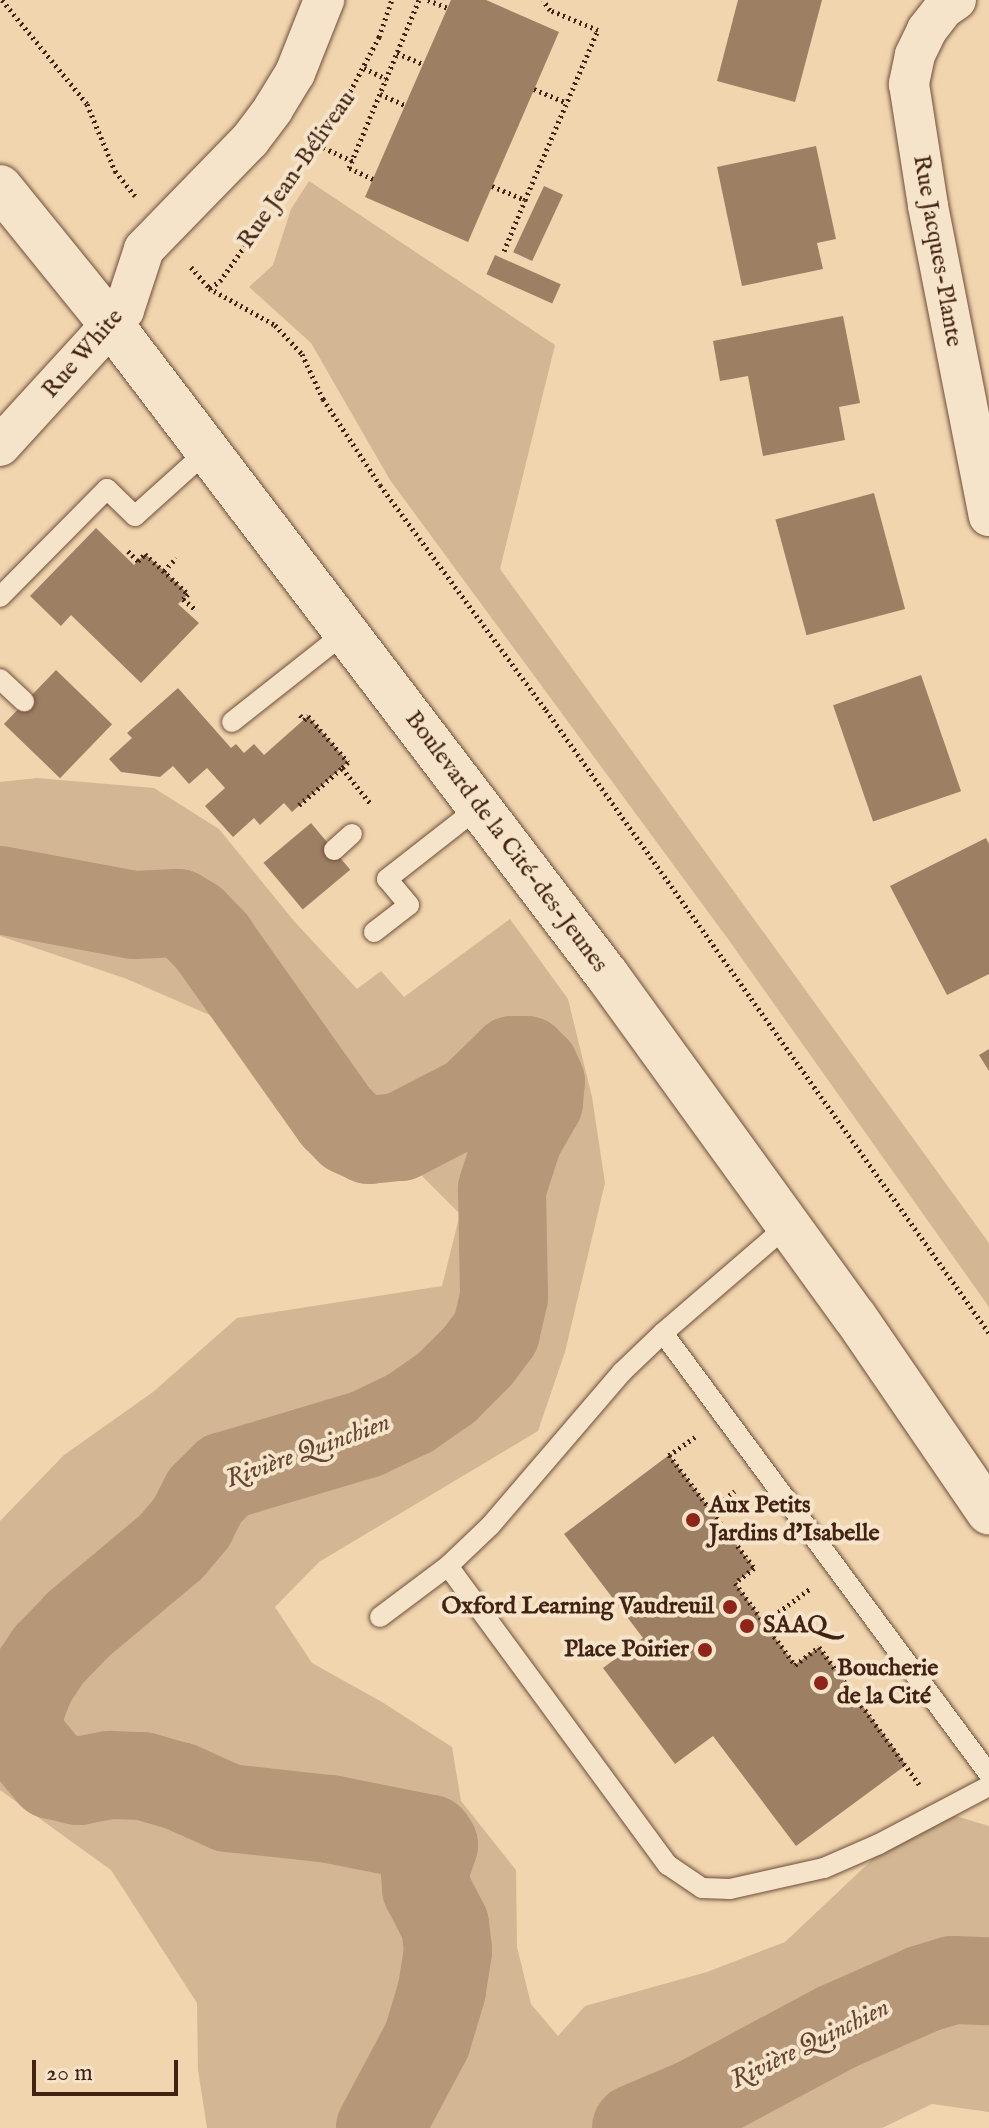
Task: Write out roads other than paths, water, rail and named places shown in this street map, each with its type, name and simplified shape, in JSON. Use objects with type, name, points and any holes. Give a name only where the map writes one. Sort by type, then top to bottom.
[{"type":"main road","name":"Boulevard de la Cité-des-Jeunes","points":[[0,187],[111,324],[607,975],[788,1225],[989,1513]]},
{"type":"street","name":"Rue White","points":[[0,446],[124,310],[144,249],[250,140],[273,109],[295,73],[324,0]]},
{"type":"street","name":"Rue Jacques-Plante","points":[[956,0],[944,8],[927,30],[915,55],[909,84],[931,221],[989,516]]},
{"type":"lane","points":[[0,597],[107,489],[135,516],[206,452]]},
{"type":"lane","points":[[232,722],[346,632]]},
{"type":"lane","points":[[0,679],[24,701]]},
{"type":"lane","points":[[374,932],[409,905],[387,879],[479,807]]},
{"type":"lane","points":[[334,850],[352,834]]},
{"type":"lane","points":[[380,1617],[448,1566],[491,1525],[622,1372],[788,1225]]},
{"type":"lane","points":[[663,1333],[989,1774]]},
{"type":"lane","points":[[448,1566],[668,1865],[702,1888],[730,1889],[824,1868],[879,1844],[989,1786]]},
{"type":"waterway","name":"Rivière Quinchien","points":[[0,890],[134,915],[178,913],[193,922],[212,942],[336,1117],[350,1131],[369,1140],[400,1137],[472,1100],[513,1060],[526,1060],[541,1082],[539,1102],[519,1136],[502,1189],[504,1297],[496,1332],[478,1356],[446,1388],[410,1413],[366,1434],[225,1476],[205,1496],[192,1522],[172,1546],[78,1625],[49,1655],[31,1682],[19,1714],[22,1739],[52,1775],[78,1781],[110,1775],[143,1776],[179,1786],[228,1808],[330,1819],[430,1839],[434,1845],[425,1871],[426,1888],[445,1925],[448,1951],[442,1990],[427,2040],[380,2128]]},
{"type":"waterway","name":"Rivière Quinchien","points":[[636,2128],[695,2103],[837,2027],[923,1989],[953,1980],[989,1981]]},
{"type":"place","name":"Aux Petits Jardins d'Isabelle","points":[[693,1520]]},
{"type":"place","name":"Oxford Learning Vaudreuil","points":[[730,1607]]},
{"type":"place","name":"SAAQ","points":[[747,1626]]},
{"type":"place","name":"Place Poirier","points":[[705,1650]]},
{"type":"place","name":"Boucherie de la Cité","points":[[821,1683]]}]
